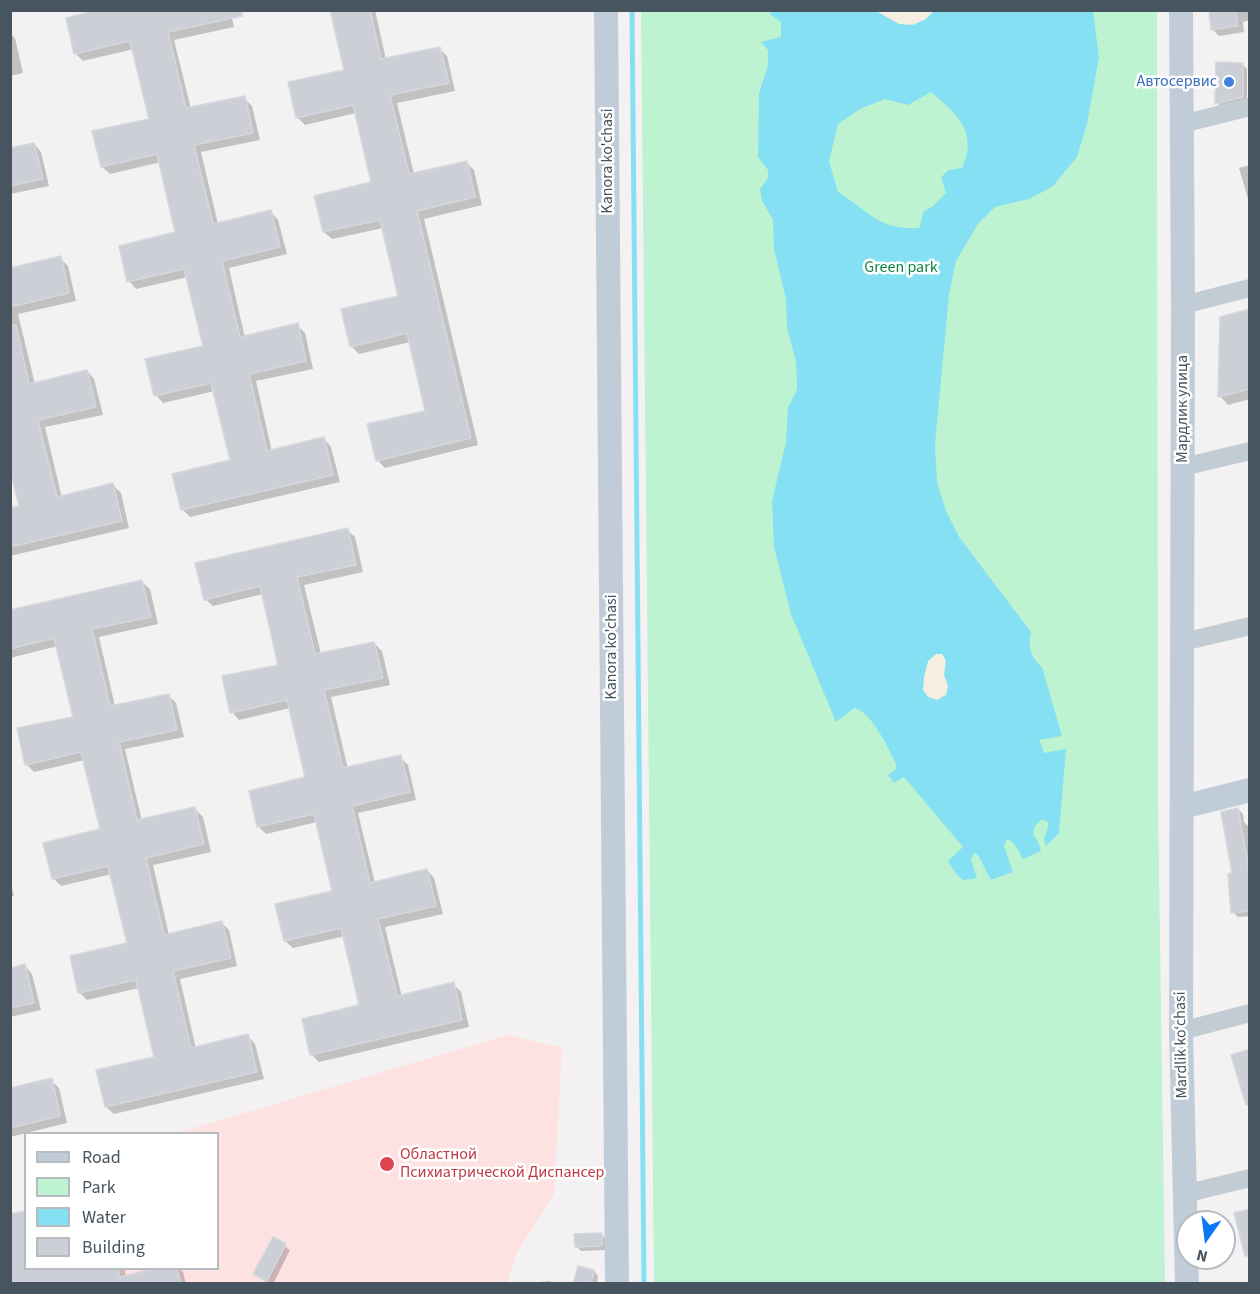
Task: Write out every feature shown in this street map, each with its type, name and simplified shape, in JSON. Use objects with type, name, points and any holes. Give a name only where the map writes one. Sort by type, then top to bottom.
[{"type":"street","name":"Kanora ko'chasi","points":[[606,10],[617,1284]]},
{"type":"street","name":"Мардлик улица","points":[[1182,10],[1182,807]]},
{"type":"street","points":[[1182,123],[1250,107]]},
{"type":"street","points":[[1183,305],[1250,288]]},
{"type":"street","points":[[1183,467],[1250,451]]},
{"type":"street","points":[[1183,642],[1250,626]]},
{"type":"street","points":[[1182,807],[1250,790]]},
{"type":"street","name":"Mardlik ko‘chasi","points":[[1182,807],[1181,1030],[1187,1284]]},
{"type":"street","points":[[1181,1030],[1250,1013]]},
{"type":"street","points":[[1184,1194],[1250,1178]]},
{"type":"shaded area","name":"Областной Психиатрической Диспансер","points":[[508,1035],[562,1048],[554,1194],[516,1254],[507,1283],[122,1284],[118,1270],[219,1270],[219,1132],[180,1132]]},
{"type":"green space","name":"Green park","points":[[641,11],[1157,11],[1158,802],[1165,1283],[654,1283]]},
{"type":"sand","points":[[876,11],[934,11],[920,22],[906,25],[891,21]]},
{"type":"sand","points":[[936,654],[942,654],[944,658],[949,680],[946,695],[937,700],[928,697],[923,690],[928,661]]},
{"type":"water","points":[[770,11],[876,11],[899,24],[913,25],[926,19],[934,11],[1093,11],[1099,57],[1087,124],[1077,157],[1052,187],[1029,199],[995,207],[978,224],[956,261],[949,294],[935,445],[937,482],[946,511],[959,537],[1031,632],[1031,651],[1042,667],[1062,736],[1039,740],[1044,753],[1066,749],[1059,833],[1046,846],[1044,840],[1049,823],[1042,819],[1035,826],[1033,835],[1041,851],[1023,859],[1015,844],[1007,839],[1004,846],[1013,872],[991,880],[978,855],[974,853],[971,860],[977,878],[963,880],[956,874],[948,861],[963,847],[904,777],[894,783],[888,775],[896,769],[896,764],[879,732],[867,716],[854,708],[836,722],[791,614],[774,547],[772,501],[786,442],[788,408],[797,389],[796,361],[787,328],[786,299],[774,249],[773,220],[762,201],[760,189],[768,178],[768,170],[758,157],[759,93],[768,66],[768,50],[761,42],[781,37],[781,22],[771,15]],"holes":[[[931,92],[962,124],[968,144],[967,155],[962,168],[949,170],[941,177],[946,193],[932,207],[924,211],[919,228],[905,228],[884,223],[838,192],[829,161],[838,124],[860,109],[885,99],[908,105]],[[936,654],[942,654],[946,660],[944,675],[948,686],[946,695],[937,700],[928,697],[923,690],[928,661]]]},
{"type":"building","points":[[97,10],[241,10],[242,16],[168,32],[186,108],[245,96],[253,133],[194,145],[213,224],[271,210],[280,247],[222,261],[240,337],[298,323],[306,361],[249,374],[267,451],[324,437],[333,475],[181,510],[172,474],[230,460],[211,383],[154,396],[145,359],[203,346],[184,269],[127,282],[119,246],[175,232],[157,154],[101,167],[92,131],[149,119],[130,41],[74,54],[66,18]]},
{"type":"building","points":[[330,10],[370,10],[381,59],[440,47],[449,83],[390,95],[409,174],[467,161],[475,197],[417,211],[471,438],[376,461],[367,424],[425,411],[407,333],[350,347],[341,309],[398,296],[380,220],[323,232],[314,196],[371,182],[353,105],[296,118],[288,82],[344,70]]},
{"type":"building","points":[[1209,10],[1236,10],[1238,26],[1211,30]]},
{"type":"building","name":"Автосервис","points":[[1216,62],[1243,63],[1243,97],[1215,104]]},
{"type":"building","points":[[34,143],[43,179],[10,186],[10,148]]},
{"type":"building","points":[[61,256],[69,293],[10,307],[10,268]]},
{"type":"building","points":[[1250,309],[1250,389],[1218,397],[1220,317]]},
{"type":"building","points":[[16,325],[29,384],[87,370],[96,407],[38,420],[57,497],[113,483],[122,521],[10,547],[10,508],[19,506],[10,470],[10,326]]},
{"type":"building","points":[[348,528],[356,565],[297,577],[315,654],[374,642],[383,678],[324,690],[343,768],[401,755],[410,792],[352,806],[370,883],[427,869],[436,906],[378,919],[397,996],[454,982],[462,1020],[310,1055],[302,1019],[359,1005],[341,928],[284,941],[275,904],[332,891],[314,814],[257,827],[249,791],[305,777],[287,700],[230,713],[222,676],[278,665],[260,586],[204,600],[195,563]]},
{"type":"building","points":[[142,580],[151,617],[92,629],[110,706],[169,694],[177,730],[119,742],[137,820],[195,807],[204,844],[146,858],[164,935],[222,921],[231,958],[173,971],[191,1048],[248,1034],[257,1072],[105,1107],[96,1070],[154,1057],[136,980],[78,993],[70,956],[127,943],[108,866],[52,879],[43,843],[100,829],[81,752],[25,765],[17,728],[73,717],[54,638],[10,649],[10,610]]},
{"type":"building","points":[[1238,808],[1248,864],[1250,911],[1231,913],[1228,874],[1232,873],[1221,812]]},
{"type":"building","points":[[25,964],[34,1003],[10,1008],[10,968]]},
{"type":"building","points":[[1250,1049],[1250,1105],[1246,1105],[1231,1055]]},
{"type":"building","points":[[52,1078],[60,1116],[10,1128],[10,1088]]},
{"type":"building","points":[[1250,1209],[1250,1256],[1245,1256],[1236,1212]]},
{"type":"building","points":[[24,1211],[24,1270],[118,1270],[120,1277],[148,1270],[177,1270],[181,1284],[10,1284],[10,1214]]},
{"type":"building","points":[[602,1233],[602,1246],[575,1247],[574,1234]]},
{"type":"building","points":[[273,1237],[286,1244],[267,1281],[253,1274]]},
{"type":"building","points":[[578,1266],[594,1270],[591,1284],[573,1284]]},
{"type":"waterway","points":[[632,10],[644,1284]]},
{"type":"place","name":"Автосервис","points":[[1229,82]]},
{"type":"place","name":"Областной Психиатрической Диспансер","points":[[387,1164]]}]
